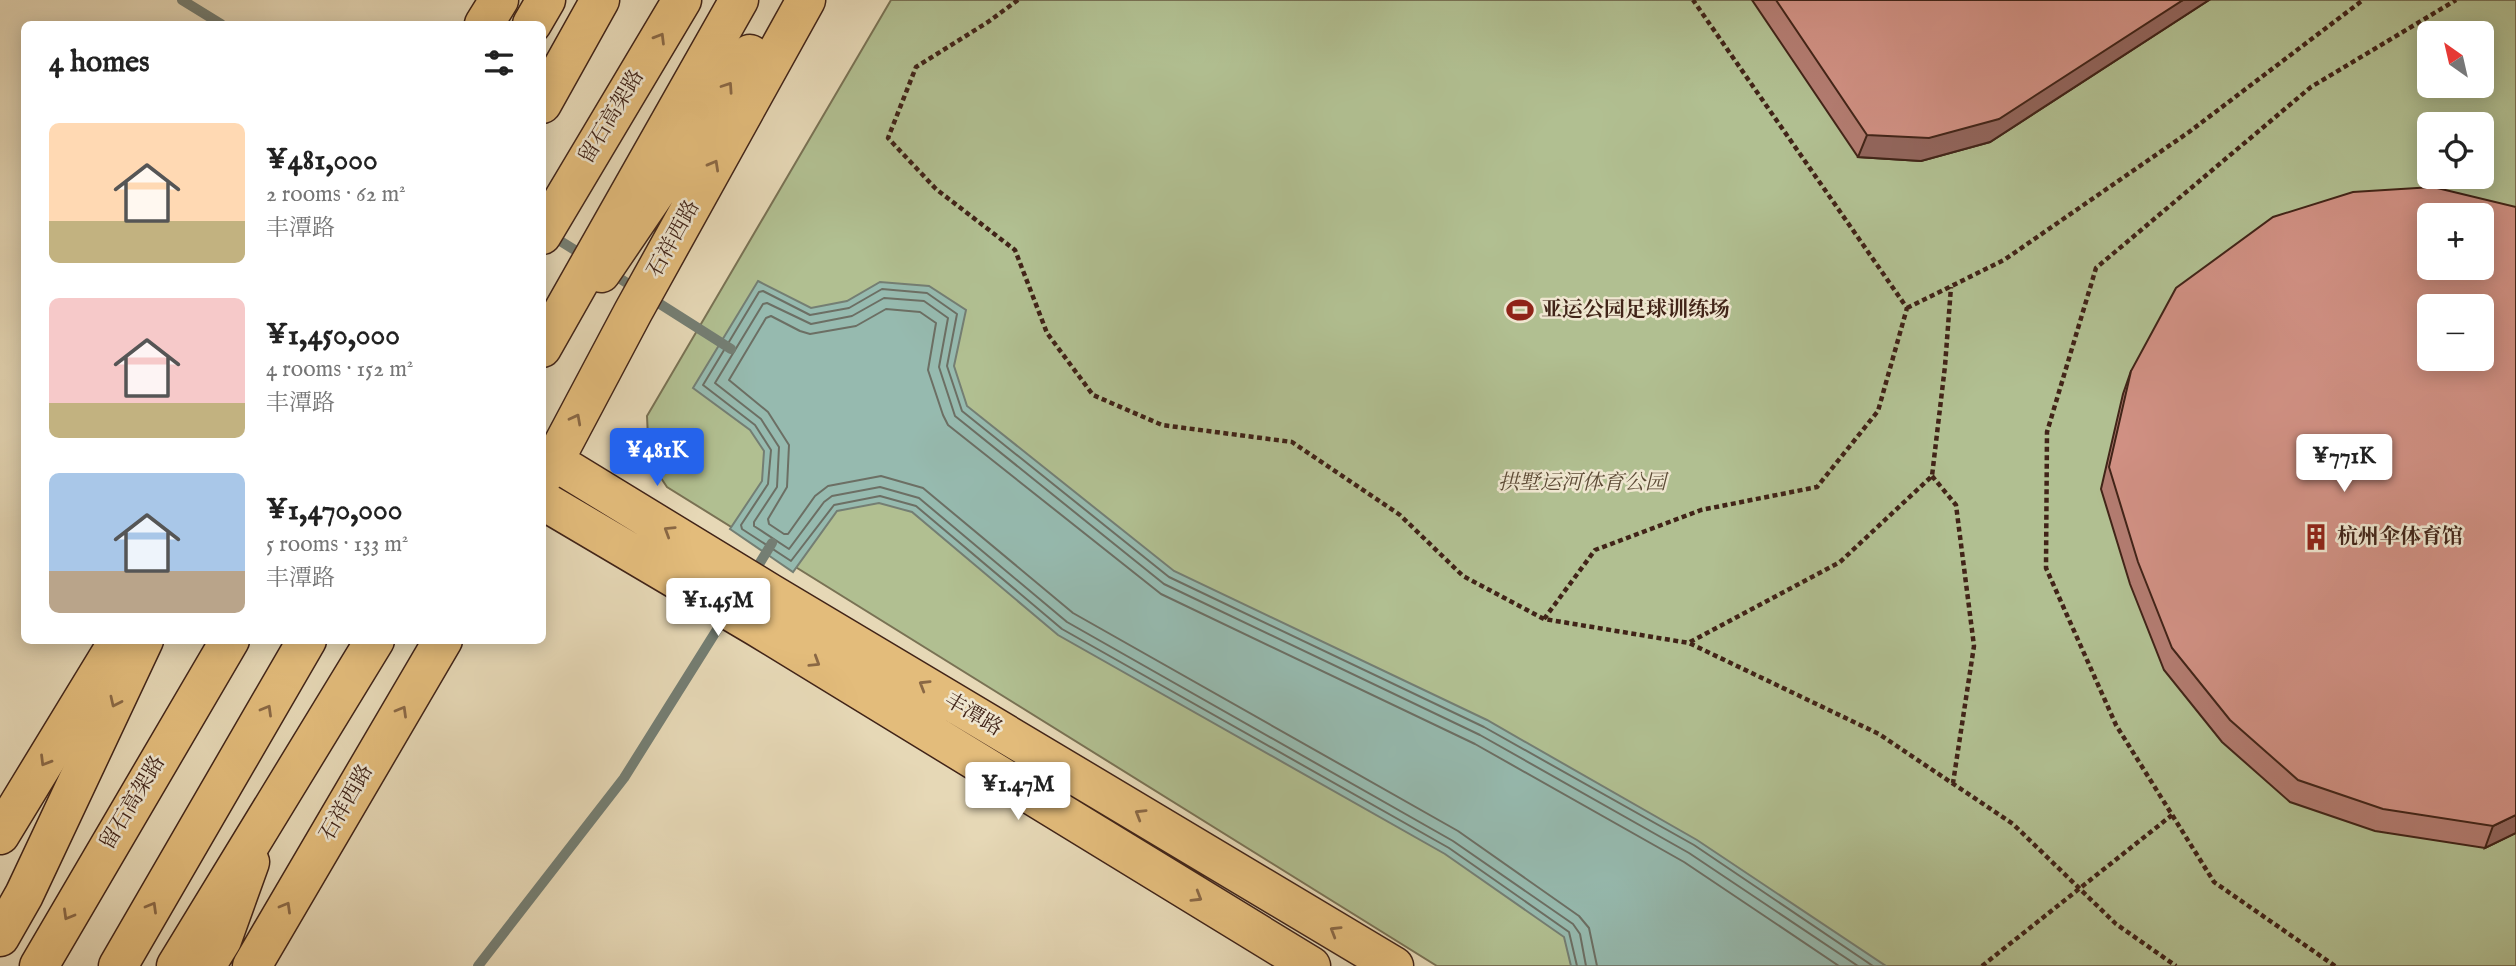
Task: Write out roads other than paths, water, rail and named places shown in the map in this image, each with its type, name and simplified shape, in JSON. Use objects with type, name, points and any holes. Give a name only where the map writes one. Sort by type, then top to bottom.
[{"type":"main road","points":[[486,21],[499,0]]},
{"type":"main road","points":[[534,21],[546,0]]},
{"type":"main road","points":[[546,97],[600,0]]},
{"type":"main road","name":"留石高架路","points":[[546,228],[682,0]]},
{"type":"main road","points":[[640,196],[739,0]]},
{"type":"main road","points":[[546,351],[640,196],[787,0]]},
{"type":"main road","name":"石祥西路","points":[[549,470],[633,312],[806,0]]},
{"type":"main road","points":[[546,342],[584,286]]},
{"type":"main road","name":"丰潭路","points":[[549,470],[763,610],[1394,966]]},
{"type":"main road","name":"丰潭路","points":[[546,502],[718,583]]},
{"type":"main road","name":"丰潭路","points":[[763,610],[1311,966]]},
{"type":"main road","points":[[0,835],[117,644]]},
{"type":"main road","points":[[0,937],[24,895],[142,644]]},
{"type":"main road","name":"留石高架路","points":[[39,966],[228,644]]},
{"type":"main road","points":[[118,966],[305,644]]},
{"type":"main road","points":[[176,966],[374,644]]},
{"type":"main road","name":"石祥西路","points":[[252,966],[441,644]]},
{"type":"main road","points":[[206,966],[222,940],[264,826]]},
{"type":"water","points":[[758,281],[811,308],[847,301],[880,282],[929,286],[966,310],[954,366],[967,406],[1174,571],[1487,720],[1697,840],[1886,966],[1571,966],[1564,937],[1445,854],[1058,635],[912,512],[879,503],[837,511],[793,572],[730,529],[762,481],[764,451],[750,430],[693,388]]},
{"type":"waterway","points":[[182,0],[216,21]]},
{"type":"waterway","points":[[549,234],[586,257]]},
{"type":"waterway","points":[[608,271],[731,349]]},
{"type":"waterway","points":[[753,574],[772,543]]},
{"type":"waterway","points":[[478,966],[624,778],[725,617]]},
{"type":"place","name":"亚运公园足球训练场","points":[[1520,310]]},
{"type":"place","name":"杭州伞体育馆","points":[[2316,537]]},
{"type":"park label","name":"拱墅运河体育公园","points":[[1582,483]]}]
